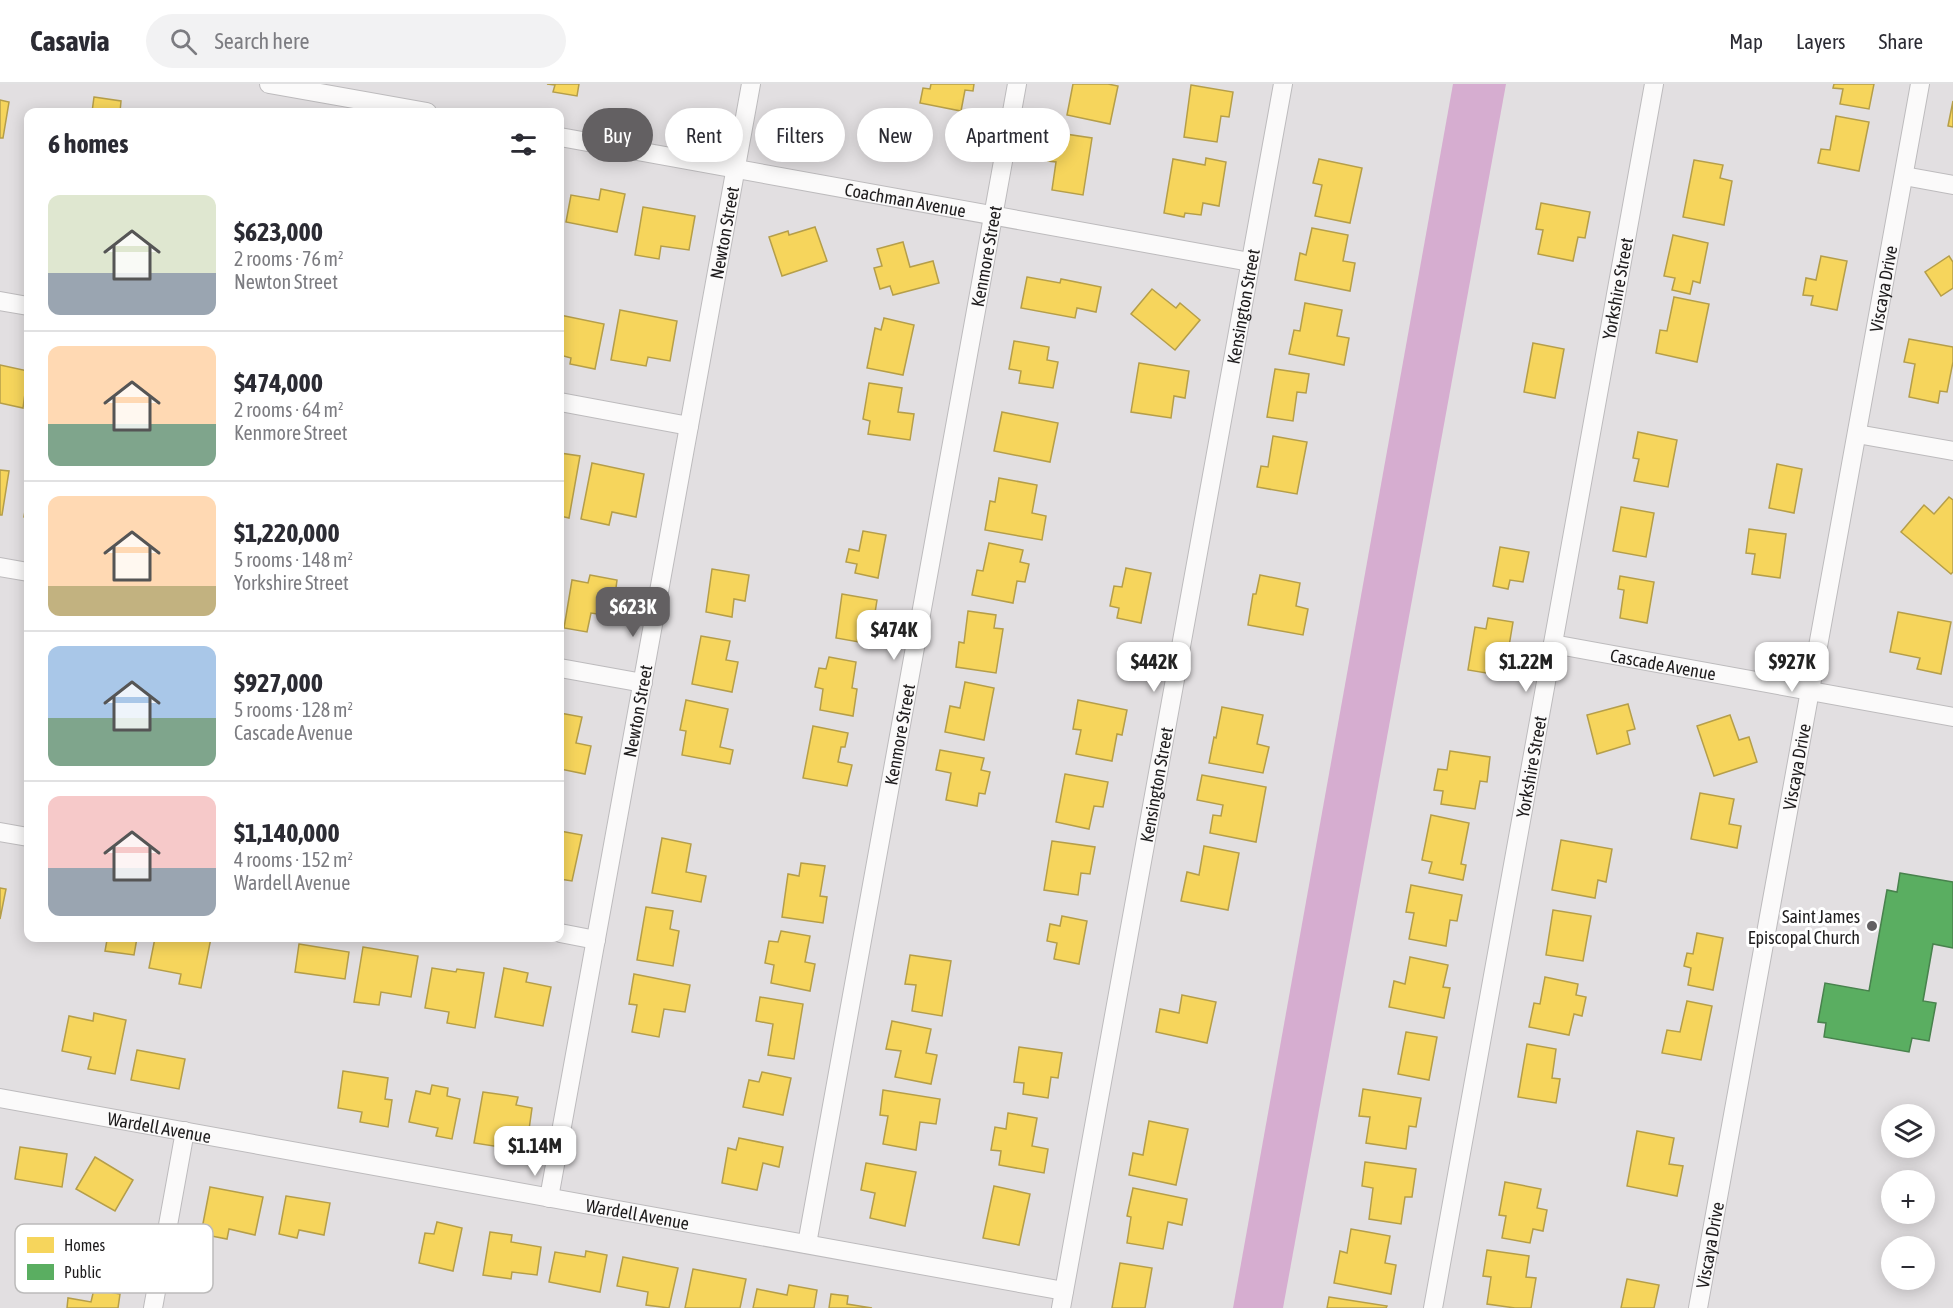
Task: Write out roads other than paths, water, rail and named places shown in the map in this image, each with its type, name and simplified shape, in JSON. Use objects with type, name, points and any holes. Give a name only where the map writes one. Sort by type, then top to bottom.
[{"type":"street","points":[[269,84],[404,108]]},
{"type":"street","name":"Newton Street","points":[[549,1197],[751,84]]},
{"type":"street","name":"Kenmore Street","points":[[807,1244],[1017,84]]},
{"type":"street","name":"Kensington Street","points":[[1062,1299],[1283,84]]},
{"type":"street","name":"Yorkshire Street","points":[[1432,1308],[1654,84]]},
{"type":"street","name":"Viscaya Drive","points":[[1698,1308],[1920,84]]},
{"type":"street","name":"Coachman Avenue","points":[[564,137],[1251,262]]},
{"type":"street","points":[[1904,176],[1953,185]]},
{"type":"street","points":[[0,301],[24,305]]},
{"type":"street","points":[[564,403],[689,426]]},
{"type":"street","points":[[1857,434],[1953,451]]},
{"type":"street","points":[[0,567],[24,571]]},
{"type":"street","name":"Cascade Avenue","points":[[1553,644],[1953,717]]},
{"type":"street","points":[[564,669],[643,683]]},
{"type":"street","points":[[0,832],[24,836]]},
{"type":"street","points":[[564,934],[596,940]]},
{"type":"street","name":"Wardell Avenue","points":[[0,1098],[807,1244],[1062,1299]]},
{"type":"street","points":[[168,1224],[185,1131]]},
{"type":"street","points":[[153,1308],[156,1293]]},
{"type":"place","name":"Saint James Episcopal Church","points":[[1872,926]]}]
